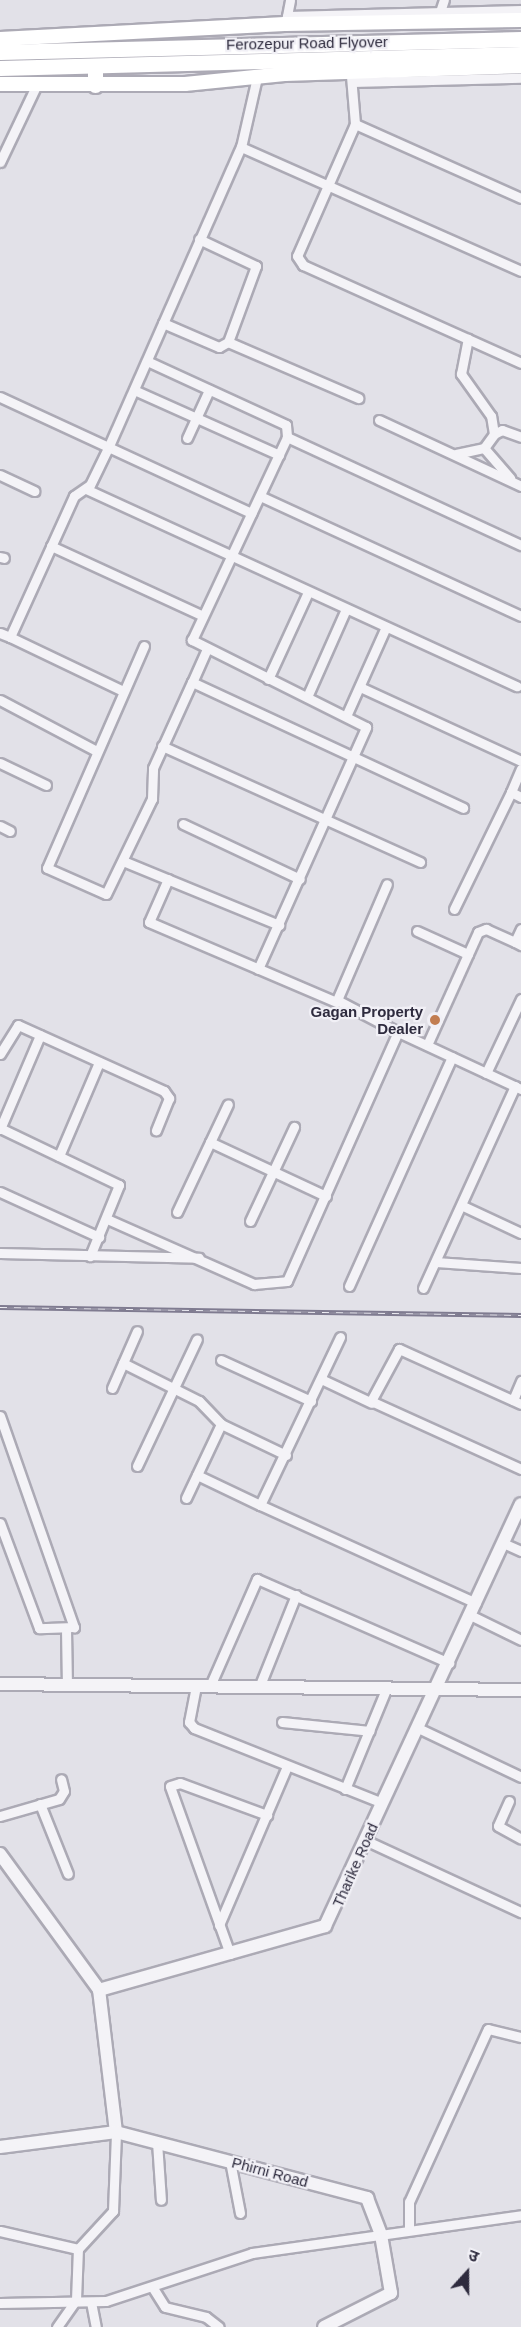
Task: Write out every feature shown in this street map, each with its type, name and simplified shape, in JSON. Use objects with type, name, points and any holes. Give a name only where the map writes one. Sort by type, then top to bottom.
[{"type":"highway","name":"Ferozepur Road Flyover","points":[[0,52],[93,42],[340,43],[521,39]]},
{"type":"highway","name":"Ferozepur Road Flyover","points":[[0,68],[521,54]]},
{"type":"highway","points":[[95,66],[95,84]]},
{"type":"main road","points":[[0,39],[93,42],[286,20],[439,16],[521,20]]},
{"type":"main road","points":[[0,84],[95,84],[256,77],[351,77],[521,66]]},
{"type":"street","points":[[286,20],[290,0]]},
{"type":"street","points":[[444,0],[439,16],[478,11],[521,10]]},
{"type":"street","points":[[478,11],[482,0]]},
{"type":"street","points":[[86,489],[108,448],[241,147],[256,77]]},
{"type":"street","points":[[521,78],[351,77],[355,124],[299,248],[299,262],[521,363]]},
{"type":"street","points":[[0,162],[37,84]]},
{"type":"street","points":[[355,124],[521,198]]},
{"type":"street","points":[[241,147],[521,272]]},
{"type":"street","points":[[163,323],[219,347],[228,342],[256,266],[199,239]]},
{"type":"street","points":[[468,339],[461,374],[491,416],[494,434]]},
{"type":"street","points":[[228,342],[358,398]]},
{"type":"street","points":[[147,361],[286,425],[287,437],[192,640],[206,651],[347,714],[366,727],[258,969]]},
{"type":"street","points":[[134,390],[279,455]]},
{"type":"street","points":[[187,438],[209,390]]},
{"type":"street","points":[[0,397],[251,513]]},
{"type":"street","points":[[379,420],[517,484]]},
{"type":"street","points":[[453,454],[484,448],[494,434],[502,430],[521,437]]},
{"type":"street","points":[[287,437],[521,545]]},
{"type":"street","points":[[484,448],[517,484]]},
{"type":"street","points":[[0,475],[35,491]]},
{"type":"street","points":[[10,637],[76,492],[86,489],[229,557],[520,684]]},
{"type":"street","points":[[260,496],[521,616]]},
{"type":"street","points":[[51,546],[203,615]]},
{"type":"street","points":[[268,679],[308,592]]},
{"type":"street","points":[[307,697],[346,609]]},
{"type":"street","points":[[347,714],[386,627]]},
{"type":"street","points":[[0,633],[123,691]]},
{"type":"street","points":[[144,646],[95,750],[83,792],[47,868],[106,894],[153,796],[152,772],[206,651]]},
{"type":"street","points":[[192,682],[463,808]]},
{"type":"street","points":[[360,687],[521,761]]},
{"type":"street","points":[[0,700],[95,750]]},
{"type":"street","points":[[162,746],[420,862]]},
{"type":"street","points":[[0,763],[46,784]]},
{"type":"street","points":[[454,909],[521,769]]},
{"type":"street","points":[[511,792],[521,797]]},
{"type":"street","points":[[183,824],[300,879]]},
{"type":"street","points":[[0,826],[10,831]]},
{"type":"street","points":[[123,861],[279,925]]},
{"type":"street","points":[[168,879],[149,922],[337,1002],[518,1088],[423,1288]]},
{"type":"street","points":[[337,1002],[387,884]]},
{"type":"street","points":[[427,1045],[468,954],[482,929],[518,944],[521,929]]},
{"type":"street","points":[[417,931],[468,954]]},
{"type":"street","points":[[486,1073],[521,999]]},
{"type":"street","points":[[0,1054],[15,1025],[168,1094],[156,1131]]},
{"type":"street","points":[[107,1219],[204,1258],[254,1284],[284,1283],[326,1196],[398,1032]]},
{"type":"street","points":[[40,1035],[0,1128],[119,1185],[90,1256]]},
{"type":"street","points":[[349,1286],[452,1057]]},
{"type":"street","points":[[59,1156],[99,1062]]},
{"type":"street","points":[[177,1212],[228,1104]]},
{"type":"street","points":[[250,1221],[294,1127]]},
{"type":"street","points":[[210,1142],[326,1196]]},
{"type":"street","points":[[0,1192],[99,1237]]},
{"type":"street","points":[[463,1206],[521,1233]]},
{"type":"street","points":[[0,1253],[204,1258]]},
{"type":"street","points":[[436,1262],[521,1268]]},
{"type":"street","points":[[112,1388],[137,1331]]},
{"type":"street","points":[[260,1505],[286,1455],[340,1337]]},
{"type":"street","points":[[137,1466],[196,1339]]},
{"type":"street","points":[[372,1403],[399,1349],[517,1402],[521,1381]]},
{"type":"street","points":[[221,1360],[311,1401]]},
{"type":"street","points":[[123,1363],[199,1401],[220,1424],[286,1455]]},
{"type":"street","points":[[321,1379],[521,1469]]},
{"type":"street","points":[[0,1416],[76,1620],[66,1629],[39,1628],[0,1523]]},
{"type":"street","points":[[186,1498],[220,1424]]},
{"type":"street","points":[[197,1475],[476,1602]]},
{"type":"street","name":"Tharike Road","points":[[99,1990],[325,1926],[439,1688],[521,1504]]},
{"type":"street","points":[[503,1543],[521,1551]]},
{"type":"street","points":[[210,1686],[254,1580],[296,1595],[449,1663]]},
{"type":"street","points":[[260,1685],[296,1595]]},
{"type":"street","points":[[470,1615],[521,1640]]},
{"type":"street","points":[[66,1629],[67,1686]]},
{"type":"street","points":[[0,1684],[260,1685],[521,1690]]},
{"type":"street","points":[[196,1686],[192,1727],[382,1803]]},
{"type":"street","points":[[345,1789],[387,1687]]},
{"type":"street","points":[[282,1722],[370,1731]]},
{"type":"street","points":[[418,1728],[521,1777]]},
{"type":"street","points":[[219,1925],[287,1766]]},
{"type":"street","points":[[0,1816],[62,1796],[61,1779]]},
{"type":"street","points":[[230,1954],[170,1786],[180,1783],[267,1815]]},
{"type":"street","points":[[509,1801],[498,1826],[521,1839]]},
{"type":"street","points":[[40,1804],[68,1874]]},
{"type":"street","points":[[367,1840],[521,1912]]},
{"type":"street","points":[[0,1854],[99,1990],[116,2132],[112,2211],[78,2249],[76,2300],[57,2327]]},
{"type":"street","points":[[409,2230],[410,2202],[488,2029],[521,2037]]},
{"type":"street","name":"Phirni Road","points":[[0,2147],[116,2132],[367,2198],[381,2235],[389,2296],[324,2327]]},
{"type":"street","points":[[157,2142],[161,2200]]},
{"type":"street","points":[[230,2161],[240,2213]]},
{"type":"street","points":[[0,2303],[76,2300],[91,2302],[153,2288],[190,2269],[252,2253],[521,2215]]},
{"type":"street","points":[[0,2231],[36,2235],[78,2249]]},
{"type":"street","points":[[153,2288],[165,2307],[206,2317],[219,2327]]},
{"type":"street","points":[[91,2302],[96,2327]]},
{"type":"railway","points":[[0,1307],[521,1315]]},
{"type":"place","name":"Gagan Property Dealer","points":[[435,1020]]}]
